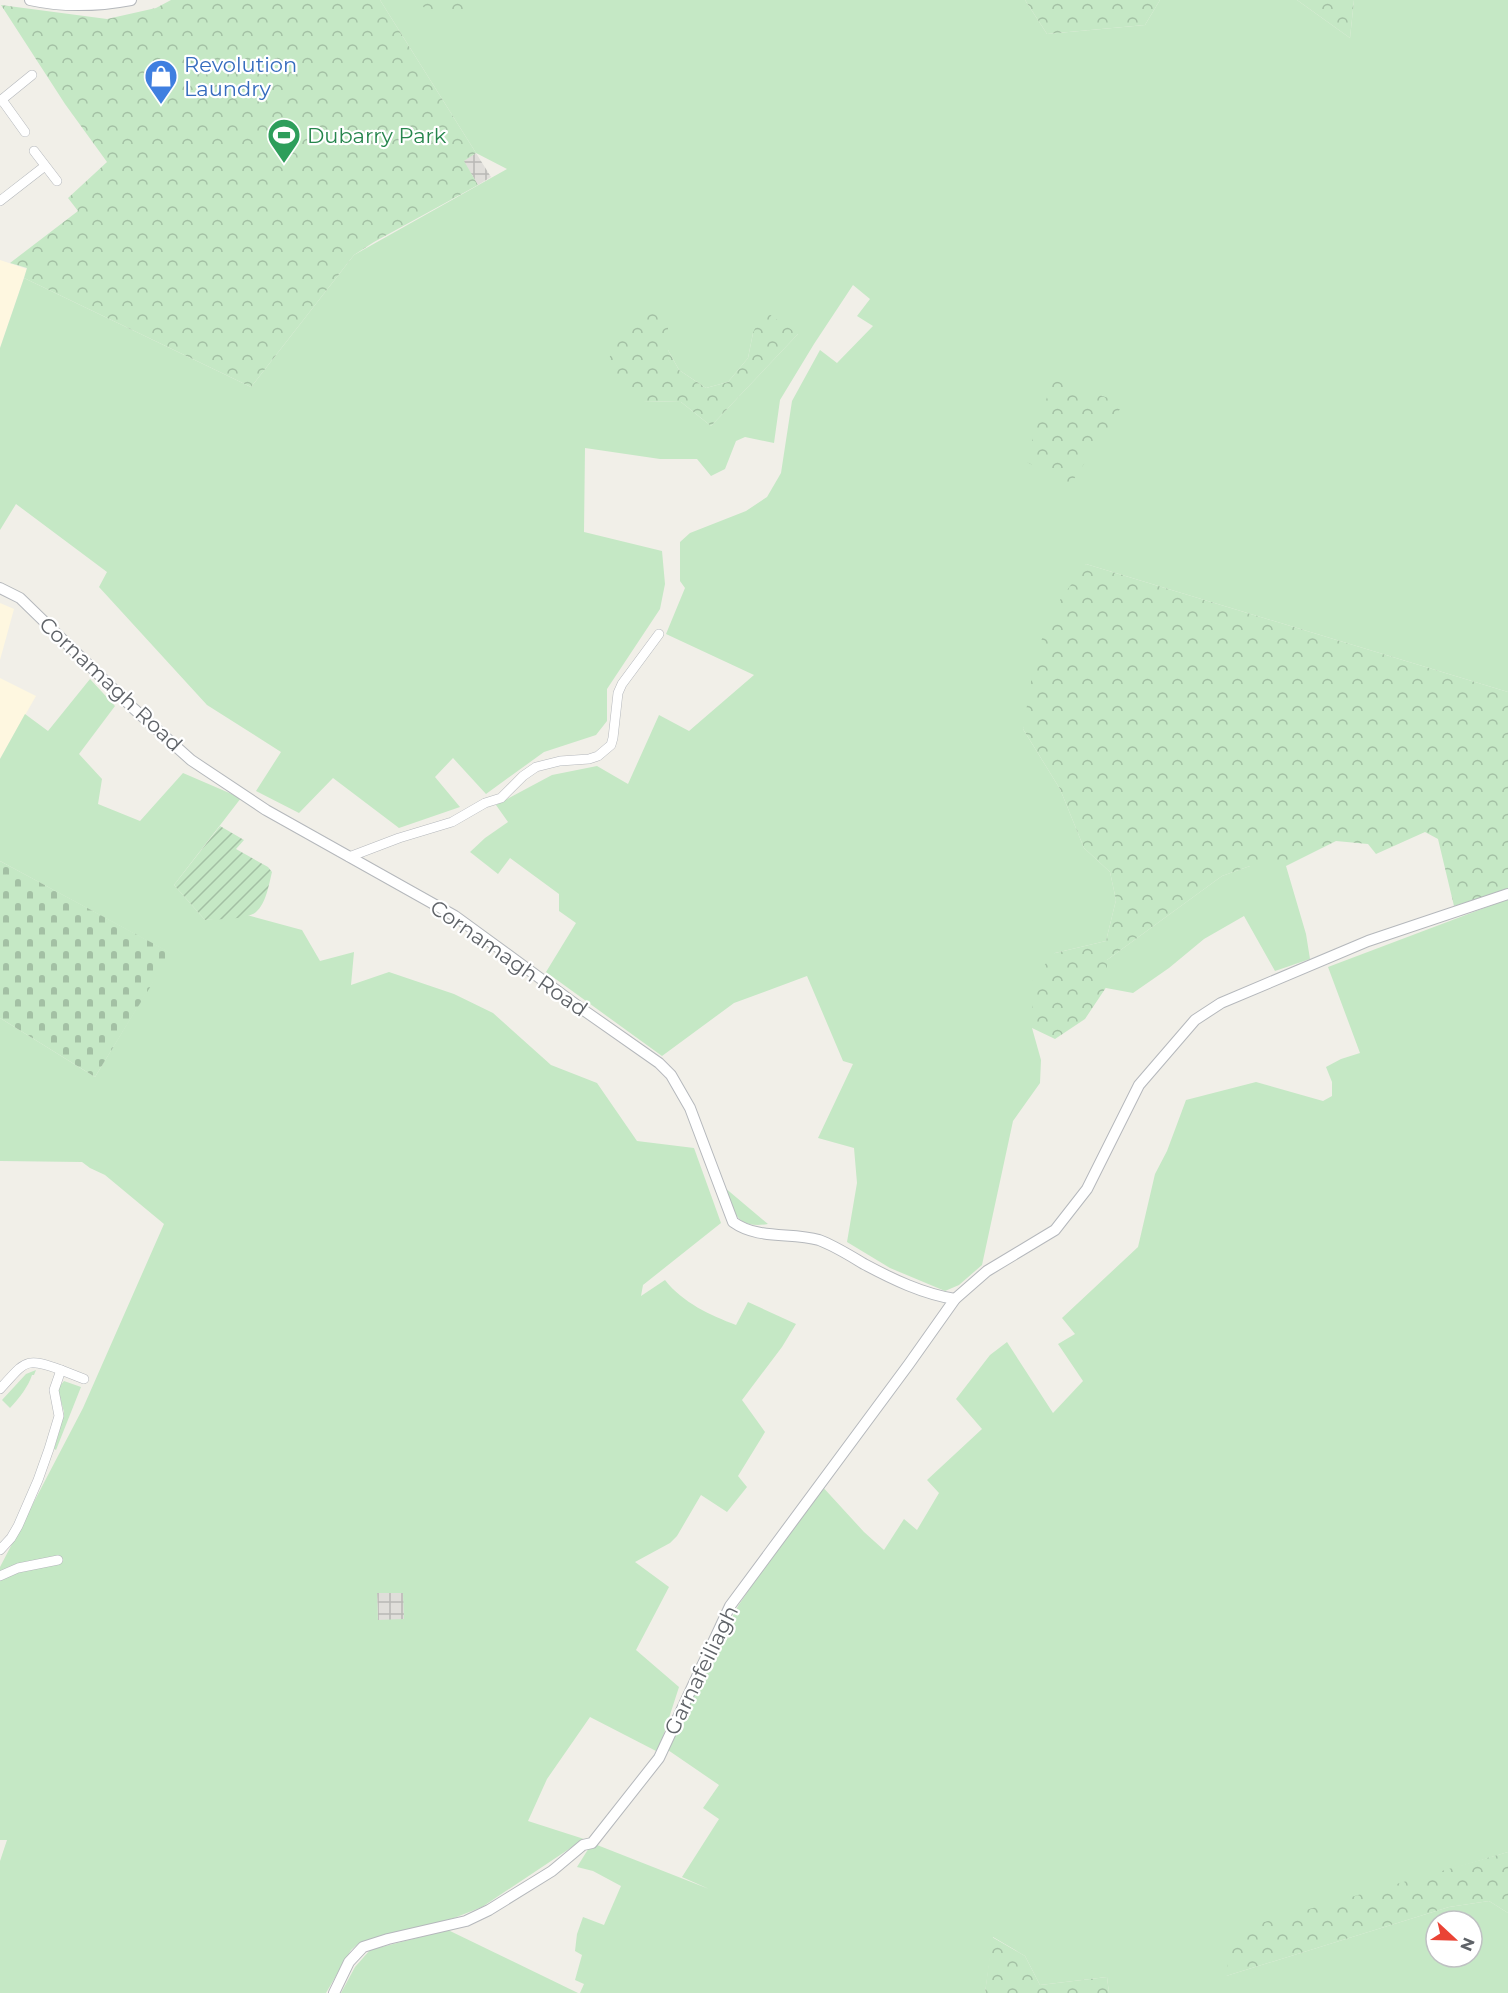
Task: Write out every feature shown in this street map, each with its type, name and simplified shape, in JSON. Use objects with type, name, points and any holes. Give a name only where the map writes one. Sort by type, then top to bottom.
[{"type":"street","points":[[30,0],[42,3],[81,4],[131,0]]},
{"type":"street","points":[[25,132],[1,101],[32,75]]},
{"type":"street","points":[[34,151],[57,181]]},
{"type":"street","points":[[0,201],[45,166]]},
{"type":"street","name":"Cornamagh Road","points":[[0,588],[20,598],[133,708],[192,760],[266,810],[455,916],[582,1010],[659,1063],[670,1075],[690,1108],[733,1222],[744,1230],[815,1239],[834,1245],[880,1272],[935,1296],[955,1299]]},
{"type":"street","points":[[350,857],[399,838],[452,822],[484,803],[501,798],[523,776],[536,767],[598,756],[611,745],[614,738],[618,693],[622,684],[659,634]]},
{"type":"street","name":"Garnafeiliagh","points":[[334,1993],[349,1962],[363,1947],[466,1921],[489,1910],[552,1871],[583,1845],[592,1843],[659,1758],[730,1606],[955,1299],[987,1271],[1054,1230],[1087,1189],[1139,1085],[1195,1020],[1221,1003],[1368,940],[1508,894]]},
{"type":"street","points":[[0,1389],[22,1366],[37,1362],[84,1379]]},
{"type":"street","points":[[0,1550],[18,1526],[49,1449],[59,1416],[54,1390],[61,1370]]},
{"type":"street","points":[[0,1576],[18,1568],[58,1560]]},
{"type":"shaded area","points":[[476,153],[491,177],[478,185],[463,161]]},
{"type":"shaded area","points":[[0,260],[27,269],[0,348]]},
{"type":"shaded area","points":[[0,603],[14,609],[0,660]]},
{"type":"shaded area","points":[[0,678],[36,696],[0,759]]},
{"type":"shaded area","points":[[377,1593],[404,1593],[404,1620],[378,1620]]},
{"type":"green space","points":[[171,0],[380,0],[476,153],[464,161],[478,185],[354,255],[251,387],[24,278],[27,268],[10,263],[78,211],[68,198],[107,162],[65,104],[1,5],[107,19],[156,8]]},
{"type":"green space","points":[[380,0],[1025,0],[1047,34],[1145,25],[1160,0],[1297,0],[1350,38],[1354,0],[1508,0],[1508,692],[1086,564],[1023,729],[1060,789],[1084,848],[1110,872],[1116,900],[1106,941],[1055,953],[1032,1028],[1041,1060],[1040,1083],[1013,1121],[982,1265],[959,1285],[945,1291],[890,1268],[847,1242],[857,1183],[854,1148],[818,1138],[853,1064],[843,1061],[807,976],[734,1003],[662,1056],[546,972],[576,923],[559,911],[559,894],[510,858],[498,874],[470,852],[508,822],[496,805],[552,775],[597,766],[628,784],[659,715],[689,731],[754,675],[666,634],[685,588],[680,581],[680,542],[690,533],[746,511],[767,497],[781,473],[792,401],[820,350],[837,363],[873,326],[857,316],[870,299],[853,285],[780,400],[774,443],[745,437],[736,441],[725,469],[711,476],[697,459],[660,459],[585,448],[584,532],[662,551],[665,584],[660,609],[607,689],[607,721],[596,735],[544,752],[486,794],[453,758],[435,777],[460,807],[399,828],[333,778],[299,813],[256,791],[281,752],[207,705],[99,587],[107,572],[16,504],[0,530],[0,348],[24,278],[251,387],[354,255],[507,169],[476,153]],"holes":[[[668,328],[668,350],[679,370],[706,388],[728,382],[748,358],[753,333],[798,334],[711,426],[681,402],[643,401]]]},
{"type":"green space","points":[[415,0],[481,0],[456,18],[434,13]]},
{"type":"green space","points":[[1025,0],[1160,0],[1145,25],[1047,34]]},
{"type":"green space","points":[[1297,0],[1354,0],[1350,38]]},
{"type":"green space","points":[[763,310],[798,334],[711,426],[681,402],[643,401],[606,378],[605,366],[619,339],[648,312],[663,311],[668,328],[668,350],[679,370],[706,388],[728,382],[748,358],[753,333]]},
{"type":"green space","points":[[1053,380],[1124,403],[1070,485],[1025,461]]},
{"type":"green space","points":[[1086,564],[1508,692],[1508,890],[1454,906],[1438,839],[1425,832],[1376,854],[1368,844],[1336,841],[1286,866],[1250,866],[1222,876],[1107,960],[1107,986],[1085,1019],[1055,1039],[1032,1028],[1033,978],[1055,953],[1106,941],[1116,900],[1110,872],[1084,848],[1060,789],[1023,729],[1035,658],[1052,611]]},
{"type":"green space","points":[[90,679],[115,706],[79,754],[102,779],[98,804],[140,821],[183,773],[241,798],[174,885],[205,920],[247,915],[302,930],[320,961],[354,952],[351,985],[389,972],[454,994],[493,1013],[551,1065],[597,1083],[637,1141],[694,1148],[721,1223],[643,1285],[641,1296],[665,1280],[689,1302],[736,1325],[748,1302],[796,1324],[782,1347],[742,1400],[765,1432],[738,1476],[747,1487],[727,1512],[701,1495],[677,1536],[670,1543],[635,1562],[669,1587],[636,1650],[679,1687],[658,1752],[590,1717],[547,1779],[528,1821],[584,1839],[482,1907],[454,1918],[359,1943],[351,1950],[326,1993],[0,1993],[0,1861],[7,1840],[0,1840],[0,1567],[83,1408],[164,1224],[105,1175],[82,1162],[0,1161],[0,1018],[95,1077],[170,953],[0,861],[0,759],[25,714],[48,731]],"holes":[[[377,1593],[403,1593],[404,1619],[378,1620]]]},
{"type":"green space","points":[[220,826],[244,840],[236,849],[268,867],[272,872],[265,899],[252,915],[205,920],[174,885]]},
{"type":"green space","points":[[0,861],[171,953],[95,1077],[0,1018]]},
{"type":"green space","points":[[1250,866],[1286,866],[1306,934],[1310,959],[1275,971],[1244,916],[1204,939],[1169,968],[1133,993],[1106,988],[1107,960],[1222,876]]},
{"type":"green space","points":[[1508,899],[1508,1852],[1428,1876],[1226,1976],[1424,1915],[1424,1969],[1484,1969],[1484,1909],[1443,1909],[1489,1901],[1508,1913],[1508,1993],[1109,1993],[1107,1977],[1040,1985],[1025,1956],[993,1937],[985,1993],[580,1993],[584,1984],[575,1980],[582,1955],[575,1951],[577,1934],[583,1917],[604,1925],[621,1886],[593,1871],[577,1867],[592,1843],[709,1889],[682,1877],[719,1819],[703,1808],[719,1785],[665,1748],[738,1606],[820,1484],[864,1532],[884,1550],[904,1519],[917,1530],[939,1493],[927,1480],[982,1429],[956,1399],[990,1355],[1007,1342],[1053,1413],[1083,1381],[1058,1344],[1075,1334],[1062,1318],[1138,1247],[1155,1174],[1167,1151],[1186,1100],[1256,1082],[1323,1101],[1332,1096],[1332,1082],[1326,1067],[1360,1053],[1328,967]]},
{"type":"green space","points":[[724,1187],[768,1224],[749,1224],[738,1217]]},
{"type":"green space","points":[[36,1370],[10,1408],[2,1400],[26,1374]]},
{"type":"green space","points":[[64,1381],[81,1387],[56,1450],[54,1449],[64,1412],[59,1387]]},
{"type":"green space","points":[[1508,1852],[1508,1913],[1489,1901],[1443,1909],[1424,1909],[1424,1915],[1226,1976],[1233,1931]]},
{"type":"green space","points":[[448,1930],[578,1993],[341,1993],[355,1967],[370,1950]]},
{"type":"green space","points":[[992,1937],[1025,1956],[1040,1985],[1107,1977],[1109,1993],[985,1993]]},
{"type":"place","name":"Revolution Laundry","points":[[161,105]]},
{"type":"place","name":"Dubarry Park","points":[[284,164]]}]
